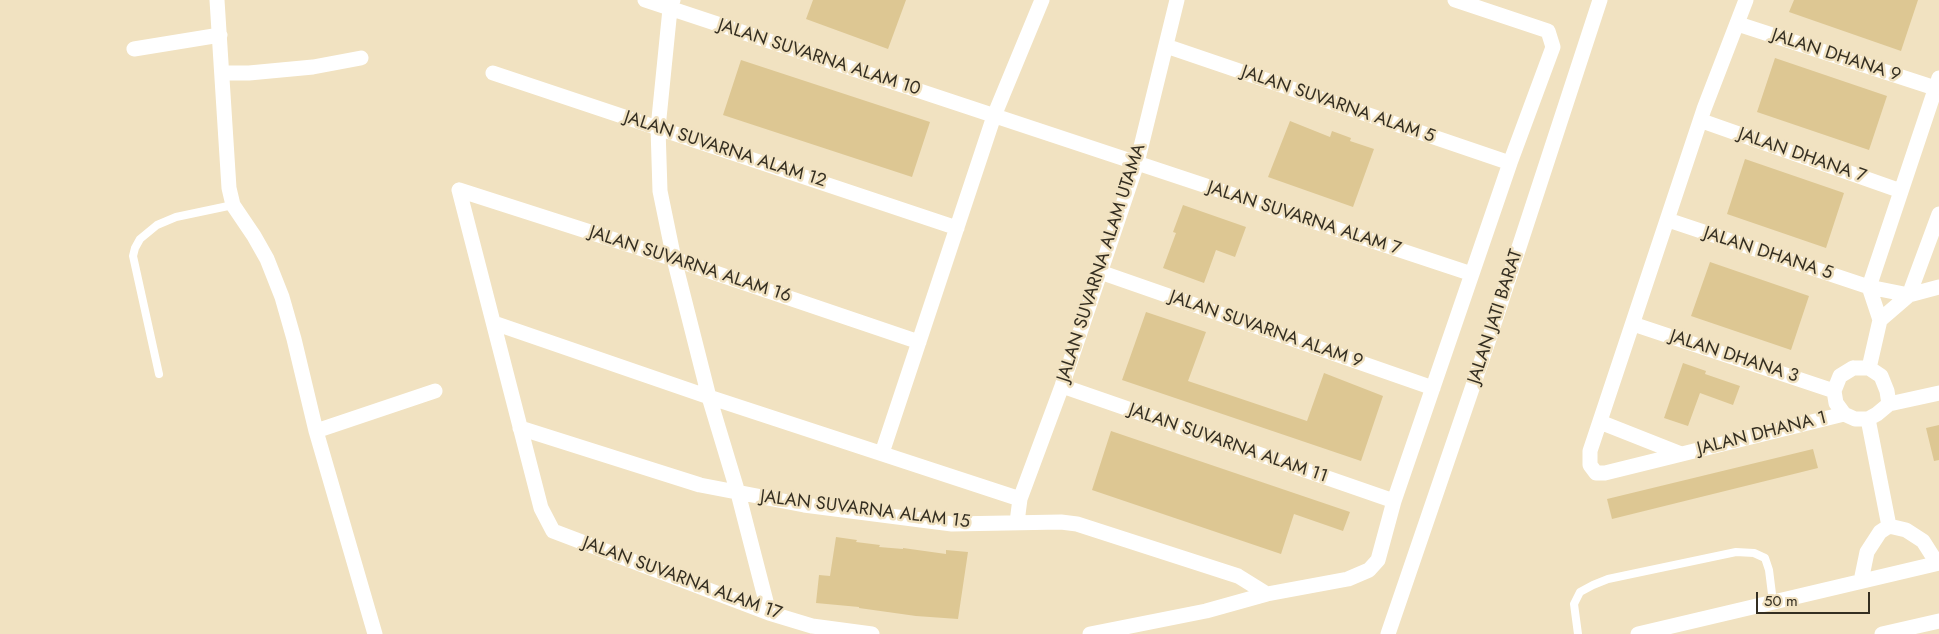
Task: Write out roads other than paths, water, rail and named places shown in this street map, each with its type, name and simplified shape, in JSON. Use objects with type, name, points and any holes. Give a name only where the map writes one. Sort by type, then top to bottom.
[{"type":"street","points":[[217,0],[229,188],[233,205],[254,236],[282,297],[316,431],[375,634]]},
{"type":"street","name":"JALAN SUVARNA ALAM 10","points":[[645,0],[672,4],[994,116],[1136,163]]},
{"type":"street","name":"JALAN SUVARNA ALAM UTAMA","points":[[1017,522],[1020,498],[1062,386],[1136,163],[1177,0]]},
{"type":"street","points":[[1090,634],[1206,611],[1267,594],[1348,579],[1370,570],[1378,560],[1394,501],[1510,163],[1553,47],[1548,31],[1482,4],[1455,0]]},
{"type":"street","name":"JALAN JATI BARAT","points":[[1388,634],[1490,336],[1600,0]]},
{"type":"street","points":[[1600,422],[1702,120],[1704,109],[1746,0]]},
{"type":"street","points":[[882,453],[994,116],[1038,1]]},
{"type":"street","points":[[672,4],[658,128],[660,191],[674,259],[709,398],[738,493],[769,613]]},
{"type":"street","name":"JALAN DHANA 9","points":[[1738,24],[1937,83]]},
{"type":"street","points":[[134,49],[220,35]]},
{"type":"street","name":"JALAN SUVARNA ALAM 5","points":[[1166,46],[1510,163]]},
{"type":"street","points":[[222,73],[249,73],[313,67],[362,58]]},
{"type":"street","name":"JALAN SUVARNA ALAM 12","points":[[493,73],[957,228]]},
{"type":"street","points":[[1869,368],[1880,320],[1869,287],[1937,83]]},
{"type":"street","name":"JALAN DHANA 7","points":[[1702,120],[1901,191]]},
{"type":"street","name":"JALAN SUVARNA ALAM 7","points":[[1136,163],[1472,274]]},
{"type":"street","name":"JALAN SUVARNA ALAM 16","points":[[494,324],[460,190],[674,259],[919,342]]},
{"type":"street","points":[[1909,295],[1939,214]]},
{"type":"street","name":"JALAN DHANA 5","points":[[1668,220],[1869,287],[1909,295]]},
{"type":"street","name":"JALAN SUVARNA ALAM 9","points":[[1100,272],[1433,388]]},
{"type":"street","points":[[1880,320],[1909,295],[1939,287]]},
{"type":"street","points":[[494,324],[709,398],[1020,498]]},
{"type":"street","points":[[494,324],[520,428]]},
{"type":"street","name":"JALAN DHANA 3","points":[[1634,324],[1834,391]]},
{"type":"street","points":[[1889,404],[1887,390],[1881,376],[1869,368],[1853,368],[1840,376],[1834,391],[1836,403],[1844,414],[1855,419],[1868,419],[1889,404],[1939,393]]},
{"type":"street","name":"JALAN SUVARNA ALAM 11","points":[[1062,386],[1394,501]]},
{"type":"street","points":[[316,431],[436,391]]},
{"type":"street","name":"JALAN DHANA 1","points":[[1681,454],[1600,422],[1590,451],[1590,466],[1596,473],[1606,473],[1844,414]]},
{"type":"street","points":[[1868,419],[1889,526]]},
{"type":"street","name":"JALAN SUVARNA ALAM 15","points":[[520,428],[700,485],[804,505],[952,524],[1017,522],[1078,524],[1238,576],[1267,594]]},
{"type":"street","name":"JALAN SUVARNA ALAM 17","points":[[520,428],[541,508],[553,531],[769,613],[812,626],[872,634]]},
{"type":"street","points":[[1638,634],[1938,563],[1923,541],[1906,530],[1889,526],[1880,532],[1867,552],[1861,581]]},
{"type":"street","points":[[1882,634],[1939,620]]},
{"type":"lane","points":[[159,374],[133,256],[135,248],[140,239],[157,225],[176,217],[233,205]]},
{"type":"lane","points":[[1578,634],[1574,604],[1580,592],[1593,585],[1608,578],[1736,552],[1754,553],[1765,558],[1769,570],[1773,602]]}]
